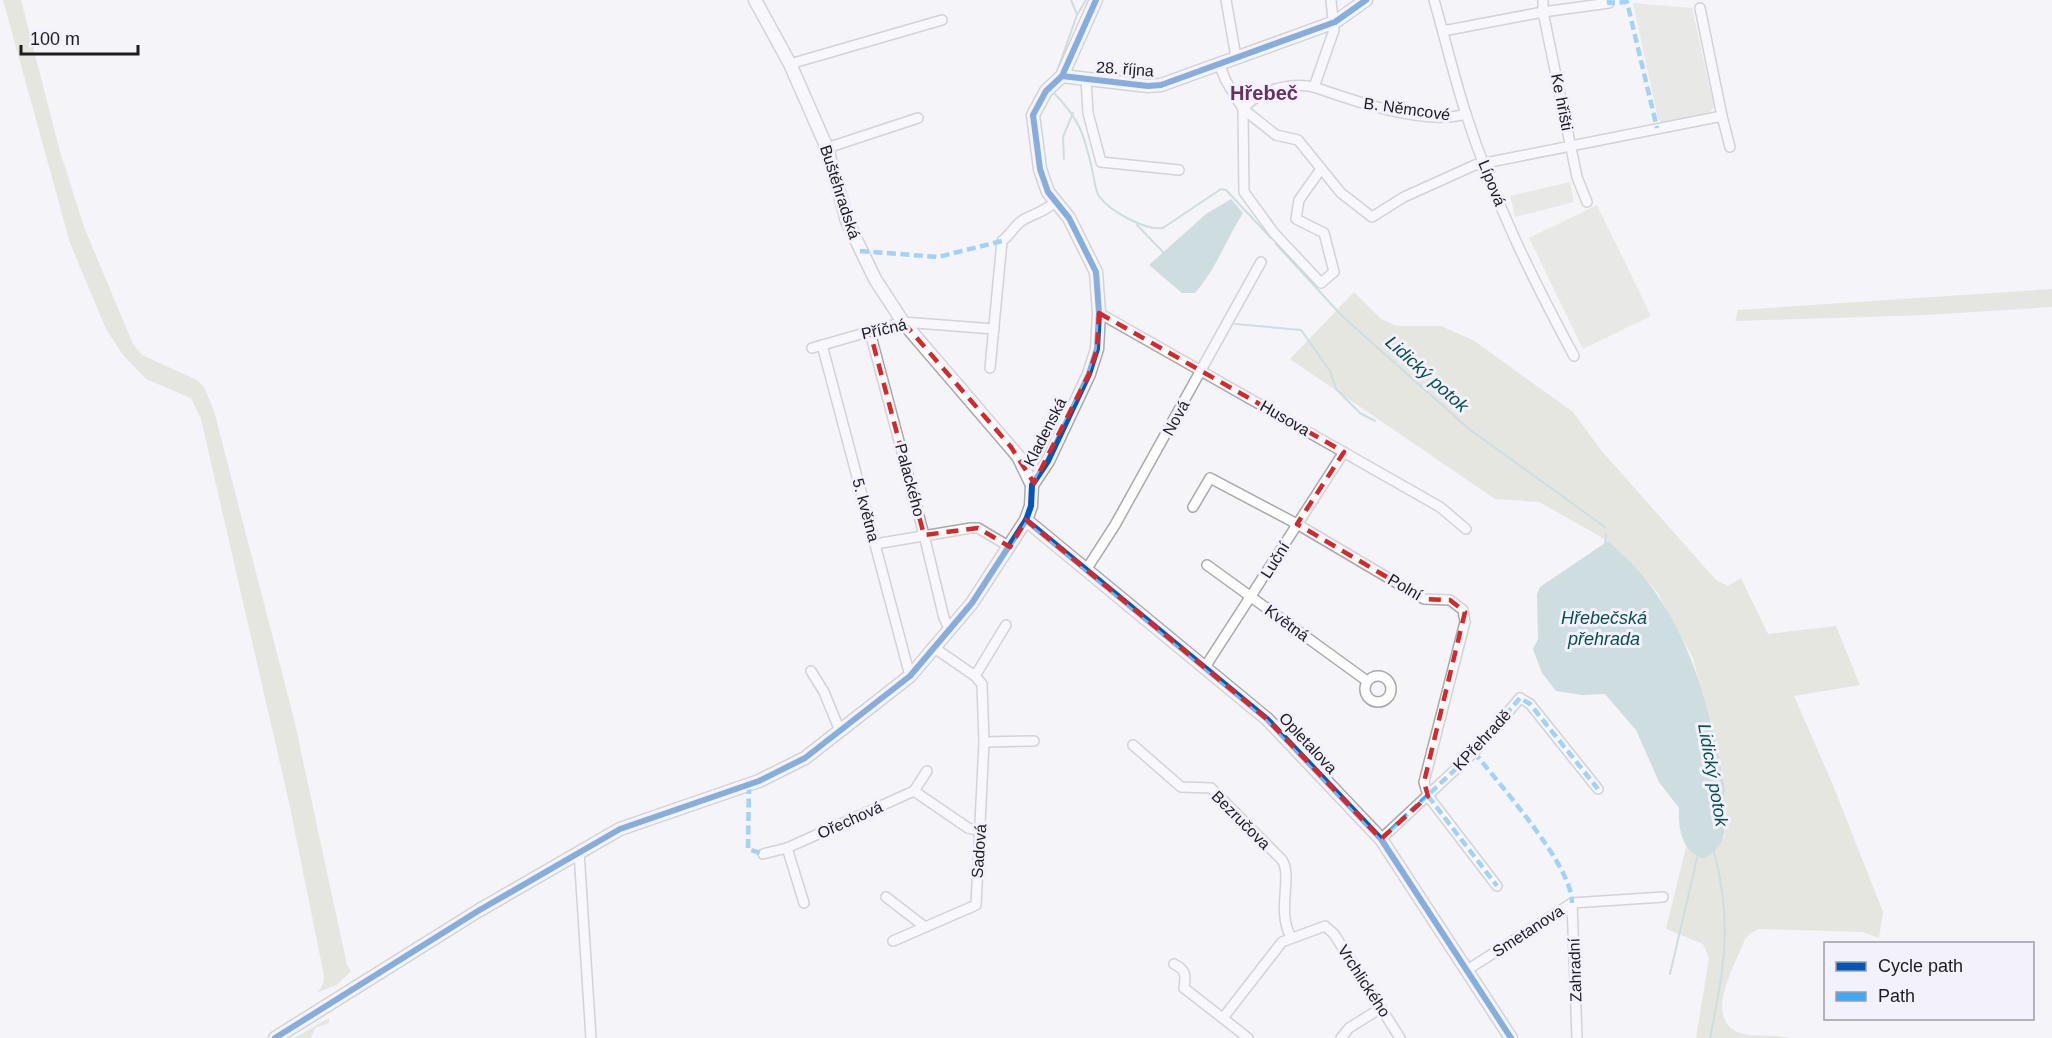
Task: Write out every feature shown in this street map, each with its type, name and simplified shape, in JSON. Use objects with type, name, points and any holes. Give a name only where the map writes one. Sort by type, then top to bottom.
[{"type":"street","name":"Buštěhradská","points":[[755,0],[790,64],[827,148],[855,241],[874,279],[903,322],[1011,447],[1027,471],[1032,485]]},
{"type":"street","name":"Kladenská","points":[[275,1038],[478,911],[633,823],[759,782],[805,758],[909,676],[972,603],[1026,520],[1031,506],[1032,485],[1048,461],[1089,374],[1097,349],[1099,313],[1096,272],[1069,218],[1048,192],[1040,169],[1033,115],[1046,92],[1062,76],[1096,0]]},
{"type":"street","points":[[1227,0],[1236,57]]},
{"type":"street","points":[[1314,87],[1326,57],[1335,22],[1331,0]]},
{"type":"street","name":"28. října","points":[[1062,76],[1148,86],[1161,85],[1335,22],[1366,0]]},
{"type":"street","name":"Lípová","points":[[1434,0],[1466,114],[1484,165],[1517,246],[1574,356]]},
{"type":"street","name":"Ke hřišti","points":[[1544,0],[1544,12],[1577,177],[1587,201]]},
{"type":"street","points":[[1443,31],[1544,12],[1609,3]]},
{"type":"street","points":[[1700,8],[1730,147]]},
{"type":"street","points":[[790,64],[942,20]]},
{"type":"street","points":[[1219,64],[1226,81],[1243,109],[1276,135],[1298,140],[1341,193],[1372,217],[1404,197],[1475,165],[1722,116]]},
{"type":"street","points":[[1086,79],[1088,113],[1101,162],[1179,170]]},
{"type":"street","name":"B. Němcové","points":[[1243,109],[1251,99],[1286,86],[1300,84],[1380,108],[1453,118],[1466,114]]},
{"type":"street","points":[[1243,109],[1244,192],[1274,233],[1321,283],[1334,272],[1324,233],[1296,219],[1299,200],[1321,169]]},
{"type":"street","points":[[827,148],[918,118]]},
{"type":"street","points":[[990,368],[1002,241],[1013,233],[1020,221],[1045,212],[1056,201]]},
{"type":"street","name":"Nová","points":[[1086,570],[1202,371],[1261,262]]},
{"type":"street","name":"Husova","points":[[1099,313],[1440,507],[1466,529]]},
{"type":"street","name":"Příčná","points":[[817,347],[903,322],[994,329]]},
{"type":"street","name":"Palackého","points":[[870,332],[944,618],[949,628]]},
{"type":"street","name":"5. května","points":[[817,347],[875,544],[909,676]]},
{"type":"street","name":"Luční","points":[[1205,667],[1344,452]]},
{"type":"street","name":"Polní","points":[[1193,507],[1210,478],[1297,524],[1424,599],[1450,600],[1465,612],[1465,622],[1424,783],[1428,796]]},
{"type":"street","name":"Opletalova","points":[[1026,520],[1267,719],[1381,839],[1511,1038]]},
{"type":"street","points":[[875,544],[978,528],[1010,547]]},
{"type":"street","name":"Květná","points":[[1207,565],[1367,681]]},
{"type":"street","points":[[933,647],[975,676],[1006,625]]},
{"type":"street","points":[[811,671],[824,692],[840,731]]},
{"type":"street","name":"Sadová","points":[[893,941],[976,905],[984,742],[982,684],[975,676]]},
{"type":"street","name":"KPřehradě","points":[[1381,839],[1474,752],[1520,698],[1530,704],[1598,789]]},
{"type":"street","points":[[984,742],[1034,741]]},
{"type":"street","name":"Bezručova","points":[[1133,745],[1181,787],[1211,788],[1282,860],[1286,869],[1283,916],[1291,937]]},
{"type":"street","points":[[927,771],[914,791],[968,828],[981,831]]},
{"type":"street","name":"Ořechová","points":[[763,854],[786,848],[914,791]]},
{"type":"street","points":[[1428,796],[1497,886]]},
{"type":"street","points":[[786,848],[804,903]]},
{"type":"street","points":[[579,852],[591,1038]]},
{"type":"street","points":[[886,897],[925,927]]},
{"type":"street","name":"Smetanova","points":[[1467,970],[1572,903],[1663,897]]},
{"type":"street","name":"Zahradní","points":[[1572,903],[1577,1038]]},
{"type":"street","name":"Vrchlického","points":[[1291,937],[1325,926],[1334,934],[1400,1038]]},
{"type":"street","points":[[1223,1018],[1282,942],[1291,937]]},
{"type":"street","points":[[1174,964],[1182,968],[1186,975],[1184,988],[1248,1038]]},
{"type":"street","points":[[1341,1038],[1349,1028],[1381,1008]]},
{"type":"highlighted area","points":[[1099,313],[1344,452],[1297,524],[1424,599],[1450,600],[1465,612],[1424,782],[1428,796],[1381,839],[1267,719],[1026,520],[1010,547],[978,528],[924,535],[870,332],[903,322],[1011,447],[1034,483],[1089,374],[1097,349]]},
{"type":"shaded area","points":[[1633,3],[1692,8],[1714,107],[1709,113],[1663,123],[1658,119]]},
{"type":"shaded area","points":[[1570,182],[1574,202],[1515,217],[1510,196]]},
{"type":"shaded area","points":[[1597,205],[1651,316],[1583,349],[1529,238]]},
{"type":"green space","points":[[3,0],[21,0],[59,148],[84,227],[133,344],[142,355],[197,380],[204,387],[214,411],[294,719],[347,965],[351,971],[337,985],[316,993],[323,982],[323,970],[290,807],[201,419],[191,398],[146,379],[123,355],[106,329],[70,243]]},
{"type":"green space","points":[[2052,289],[2052,307],[1927,315],[1735,321],[1738,310]]},
{"type":"green space","points":[[1354,292],[1381,319],[1397,326],[1441,326],[1473,340],[1573,412],[1600,449],[1716,580],[1728,586],[1741,578],[1768,634],[1836,626],[1860,685],[1794,696],[1833,785],[1883,912],[1879,938],[1863,932],[1759,929],[1745,939],[1724,991],[1722,1005],[1724,1018],[1730,1027],[1743,1034],[1790,1038],[1696,1038],[1709,958],[1703,944],[1666,929],[1686,847],[1697,857],[1725,837],[1722,805],[1725,790],[1693,658],[1657,592],[1608,541],[1539,502],[1495,499],[1290,359]]},
{"type":"green space","points":[[329,1018],[329,1023],[315,1028],[311,1038],[294,1038]]},
{"type":"water","points":[[1231,199],[1243,213],[1202,284],[1195,293],[1182,293],[1149,265],[1206,214]]},
{"type":"water","name":"Hřebečská přehrada","points":[[1608,541],[1634,566],[1656,594],[1689,654],[1701,687],[1725,790],[1723,837],[1714,851],[1704,858],[1691,852],[1686,846],[1679,823],[1679,808],[1659,782],[1636,730],[1605,694],[1582,695],[1556,691],[1542,673],[1533,649],[1538,639],[1537,594],[1540,587]]},
{"type":"waterway","points":[[1071,0],[1077,14]]},
{"type":"waterway","name":"Lidický potok","points":[[1056,74],[1077,15],[1086,0]]},
{"type":"waterway","name":"Lidický potok","points":[[1054,93],[1070,111],[1080,128],[1099,196],[1119,214],[1147,226],[1163,228],[1221,189],[1226,190],[1271,238]]},
{"type":"waterway","points":[[1064,159],[1063,137],[1073,113]]},
{"type":"waterway","points":[[1137,225],[1164,253]]},
{"type":"waterway","name":"Lidický potok","points":[[1276,244],[1343,317],[1469,429],[1605,527]]},
{"type":"waterway","points":[[1235,324],[1301,330],[1330,371],[1336,389],[1360,413],[1375,421]]},
{"type":"waterway","name":"Lidický potok","points":[[1605,543],[1606,535]]},
{"type":"waterway","name":"Lidický potok","points":[[1710,1038],[1722,967],[1725,924],[1720,878],[1714,852]]},
{"type":"waterway","points":[[1670,974],[1698,854]]},
{"type":"marked path","points":[[1609,0],[1609,3],[1627,2],[1657,128]]},
{"type":"marked path","points":[[860,251],[938,257],[1002,241]]},
{"type":"marked path","points":[[1381,839],[1474,752],[1520,698],[1530,704],[1598,789]]},
{"type":"marked path","points":[[1474,752],[1548,847],[1569,887],[1572,903]]},
{"type":"marked path","points":[[749,785],[748,849],[763,854]]},
{"type":"marked path","points":[[1428,796],[1497,886]]},
{"type":"cycle path","points":[[275,1038],[478,911],[620,829],[759,781],[805,758],[910,676],[972,603],[1026,520],[1031,506],[1032,485],[1048,461],[1089,374],[1097,349],[1099,313],[1096,272],[1069,218],[1048,192],[1040,169],[1033,115],[1046,91],[1062,76],[1096,0]]},
{"type":"cycle path","points":[[1062,76],[1148,86],[1161,85],[1335,22],[1366,0]]},
{"type":"cycle path","points":[[1026,520],[1267,719],[1381,839],[1511,1038]]},
{"type":"district","name":"Hřebeč","points":[[1264,93]]}]
